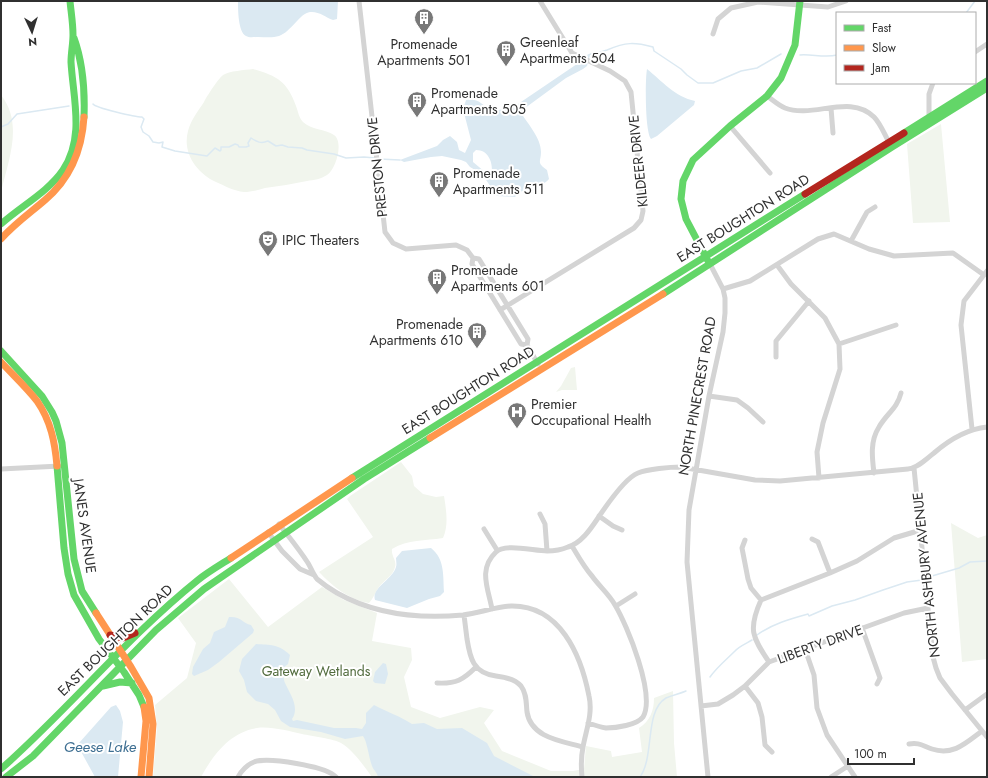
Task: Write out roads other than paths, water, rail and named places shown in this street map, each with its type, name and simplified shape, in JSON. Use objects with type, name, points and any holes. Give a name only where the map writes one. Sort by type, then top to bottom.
[{"type":"main road","points":[[1,224],[39,194],[55,179],[63,169],[72,151],[76,134],[76,118],[71,56],[73,35],[70,1]]},
{"type":"main road","name":"NORTH PINECREST ROAD","points":[[710,264],[686,219],[681,199],[683,181],[693,160],[730,126],[767,96],[781,78],[790,59],[797,34],[800,3]]},
{"type":"main road","points":[[1,239],[8,229],[58,187],[67,176],[79,154],[84,134],[85,112],[80,56],[73,35]]},
{"type":"main road","name":"EAST BOUGHTON ROAD","points":[[6,777],[33,756],[156,630],[204,589],[364,479],[710,264],[987,81]]},
{"type":"main road","name":"EAST BOUGHTON ROAD","points":[[1,769],[26,747],[140,630],[174,599],[279,524],[706,257],[987,88]]},
{"type":"main road","name":"JANES AVENUE","points":[[1,352],[40,393],[50,406],[55,416],[60,434],[62,538],[71,584],[74,595],[99,639],[132,683],[144,706],[146,721],[141,777]]},
{"type":"main road","name":"JANES AVENUE","points":[[1,362],[34,398],[45,417],[53,437],[60,466],[77,572],[82,591],[149,698],[152,710],[153,735],[149,777]]},
{"type":"main road","points":[[110,635],[123,638],[140,630]]},
{"type":"main road","points":[[100,687],[120,682],[132,683]]},
{"type":"street","name":"PRESTON DRIVE","points":[[359,1],[385,232],[393,243],[406,249],[456,245],[467,250],[473,258],[479,259],[528,339],[526,345]]},
{"type":"street","name":"KILDEER DRIVE","points":[[500,310],[634,228],[643,216],[631,92],[626,81],[610,71],[572,53],[540,1]]},
{"type":"street","points":[[713,34],[718,19],[731,8],[758,2],[800,3],[828,7],[846,1]]},
{"type":"street","points":[[976,51],[987,44]]},
{"type":"street","points":[[929,118],[930,91],[933,84]]},
{"type":"street","points":[[767,96],[785,108],[795,110],[853,107],[864,110],[875,118],[891,145]]},
{"type":"street","points":[[930,103],[941,111]]},
{"type":"street","points":[[831,108],[833,134]]},
{"type":"street","points":[[730,126],[770,173]]},
{"type":"street","points":[[851,241],[867,212],[876,207]]},
{"type":"street","points":[[723,289],[750,280],[818,239],[834,234],[869,249],[894,256],[953,253],[985,273],[964,301],[961,325],[972,429]]},
{"type":"street","name":"PRESTON DRIVE","points":[[473,258],[472,264],[521,344],[526,345],[541,370]]},
{"type":"street","name":"NORTH PINECREST ROAD","points":[[708,777],[687,562],[689,510],[709,396],[724,327],[726,305],[723,289],[710,264]]},
{"type":"street","points":[[777,265],[791,284],[825,318],[839,344],[840,369],[822,423],[817,452],[819,478]]},
{"type":"street","points":[[776,357],[776,341],[809,301]]},
{"type":"street","points":[[839,344],[896,325]]},
{"type":"street","points":[[874,473],[872,447],[878,428],[898,402],[901,393]]},
{"type":"street","points":[[709,396],[736,400],[748,408],[763,422]]},
{"type":"street","points":[[492,609],[484,574],[489,559],[497,550],[511,547],[547,551],[560,550],[572,546],[590,530],[620,488],[638,473],[676,467],[755,480],[771,481],[874,473],[914,468],[942,446],[972,429],[987,427]]},
{"type":"street","points":[[1,469],[60,466]]},
{"type":"street","name":"NORTH ASHBURY AVENUE","points":[[914,468],[933,657],[936,668],[944,683],[987,737]]},
{"type":"street","points":[[540,514],[545,524],[547,551]]},
{"type":"street","points":[[599,516],[613,526],[622,530]]},
{"type":"street","points":[[279,524],[309,564],[318,580],[336,593],[356,602],[376,609],[418,617],[464,614],[518,606],[540,612],[554,622],[567,638],[578,657],[590,697],[591,710],[581,761],[582,777]]},
{"type":"street","points":[[484,529],[497,550]]},
{"type":"street","points":[[769,662],[758,647],[753,634],[754,618],[761,600],[857,561],[894,538],[921,530]]},
{"type":"street","points":[[268,532],[282,551],[300,569],[314,575]]},
{"type":"street","points":[[812,539],[818,542],[830,573]]},
{"type":"street","points":[[745,540],[742,548],[748,579],[751,588],[761,600]]},
{"type":"street","points":[[572,546],[591,576],[616,606],[629,633],[645,684],[647,703],[642,718],[631,725],[606,728],[588,723]]},
{"type":"street","points":[[616,606],[635,594]]},
{"type":"street","name":"LIBERTY DRIVE","points":[[701,706],[718,704],[733,695],[745,686],[769,662],[904,613],[928,608]]},
{"type":"street","points":[[464,614],[469,656],[476,666],[490,674],[509,678],[521,686],[527,698],[527,713],[533,727],[547,738],[583,747]]},
{"type":"street","points":[[862,628],[880,678],[877,684]]},
{"type":"street","points":[[805,649],[814,675],[818,708],[827,735],[855,777]]},
{"type":"street","points":[[437,683],[448,684],[458,682],[467,676],[476,666]]},
{"type":"street","points":[[745,686],[758,703],[762,717],[765,745],[772,752]]},
{"type":"street","points":[[965,710],[987,694]]},
{"type":"street","points":[[909,744],[922,744],[928,748],[940,751],[954,751],[959,749],[982,731]]},
{"type":"street","points":[[238,777],[250,764],[263,760],[272,760],[315,767],[329,772],[336,777]]},
{"type":"street","points":[[831,777],[848,766]]},
{"type":"water","points":[[238,1],[338,1],[337,19],[333,20],[319,13],[310,12],[306,13],[288,31],[279,36],[249,37],[243,34],[241,30],[238,15]]},
{"type":"water","points":[[591,53],[597,54],[590,55],[587,66],[583,69],[566,78],[521,111],[539,142],[541,152],[540,163],[547,170],[549,179],[541,185],[523,191],[515,197],[497,196],[482,174],[461,160],[442,156],[404,162],[400,160],[437,146],[450,136],[457,142],[459,150],[465,153],[471,140],[463,109],[466,100],[477,101],[490,111],[506,109],[518,104],[577,64],[585,56]],"holes":[[[476,150],[484,152],[490,160],[492,170],[489,173],[485,172],[473,162],[473,153]]]},
{"type":"water","points":[[647,69],[681,96],[695,101],[694,105],[657,136],[651,139],[647,117]]},
{"type":"water","points":[[431,548],[439,557],[442,568],[444,592],[440,596],[407,608],[375,600],[376,591],[391,576],[396,566],[396,558],[402,551]]},
{"type":"water","points":[[229,617],[239,619],[251,625],[254,630],[253,633],[219,662],[208,670],[194,676],[192,674],[193,667],[203,649],[210,643],[214,632],[225,627]]},
{"type":"water","points":[[256,644],[278,647],[290,655],[288,664],[283,668],[284,681],[295,705],[292,719],[293,721],[297,720],[334,728],[362,729],[366,723],[366,713],[374,705],[412,724],[424,723],[437,729],[462,728],[487,743],[494,756],[535,777],[378,777],[372,766],[363,736],[345,739],[321,732],[290,727],[281,721],[275,710],[268,704],[256,701],[247,692],[244,680],[239,671],[242,659]]},
{"type":"water","points":[[383,663],[386,664],[388,674],[385,684],[375,683],[373,681],[375,672]]},
{"type":"water","name":"Geese Lake","points":[[116,705],[120,711],[123,722],[118,777],[95,777],[79,748],[79,743],[111,707]]},
{"type":"waterway","points":[[967,12],[975,1]]},
{"type":"waterway","points":[[595,53],[620,45],[640,44],[653,47],[654,51],[681,69],[698,83],[713,83],[741,71],[757,68],[781,54]]},
{"type":"waterway","points":[[800,55],[836,55]]},
{"type":"waterway","points":[[93,104],[116,112],[142,117],[144,119],[141,127],[143,132],[149,136],[153,142],[163,142],[162,147],[175,151],[207,156],[215,148],[220,151],[221,147],[229,147],[235,144],[239,147],[249,146],[248,143],[251,138],[259,142],[268,141],[276,146],[282,145],[302,148],[334,154],[346,158],[375,158]]},
{"type":"waterway","points":[[1,127],[8,124],[17,114],[69,106]]},
{"type":"waterway","points":[[379,159],[400,160]]},
{"type":"waterway","points":[[928,578],[959,568],[970,562],[987,561]]},
{"type":"waterway","points":[[757,635],[788,620],[808,614],[809,616],[832,606],[855,600],[907,582],[922,580]]},
{"type":"waterway","points":[[710,677],[736,650],[752,640]]},
{"type":"waterway","points":[[640,777],[645,768],[652,723],[659,704],[666,698],[686,691]]},
{"type":"place","name":"Promenade Apartments 501","points":[[424,35]]},
{"type":"place","name":"Greenleaf Apartments 504","points":[[506,67]]},
{"type":"place","name":"Promenade Apartments 505","points":[[417,118]]},
{"type":"place","name":"Promenade Apartments 511","points":[[439,198]]},
{"type":"place","name":"IPIC Theaters","points":[[268,257]]},
{"type":"place","name":"Promenade Apartments 601","points":[[437,295]]},
{"type":"place","name":"Promenade Apartments 610","points":[[477,349]]},
{"type":"place","name":"Premier Occupational Health","points":[[517,429]]},
{"type":"park label","name":"Gateway Wetlands","points":[[316,671]]}]
